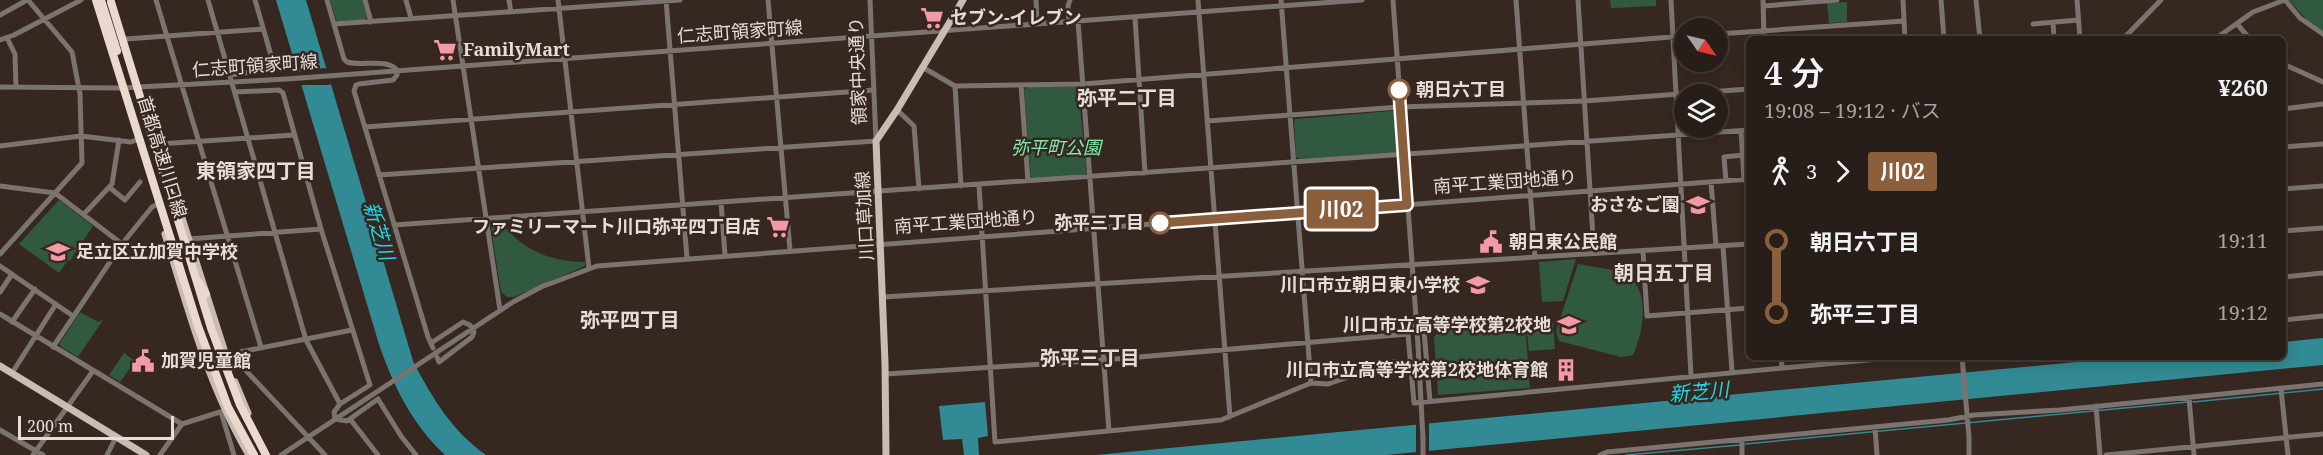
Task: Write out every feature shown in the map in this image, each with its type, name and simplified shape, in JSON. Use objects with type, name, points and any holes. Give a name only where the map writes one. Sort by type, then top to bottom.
[{"type":"highway","name":"首都高速川口線","points":[[94,0],[198,326],[228,408],[254,455]]},
{"type":"highway","points":[[101,0],[180,238],[185,300]]},
{"type":"highway","name":"首都高速川口線","points":[[111,1],[211,328],[240,405],[268,455]]},
{"type":"highway","points":[[111,1],[119,39],[186,259],[206,294]]},
{"type":"main road","points":[[94,0],[207,367],[222,411],[249,455]]},
{"type":"main road","points":[[111,1],[126,39],[159,144],[180,238]]},
{"type":"main road","points":[[876,141],[891,121],[959,1]]},
{"type":"main road","name":"川口草加線","points":[[876,141],[886,374],[886,455]]},
{"type":"main road","points":[[206,294],[243,401],[268,455]]},
{"type":"main road","points":[[1,368],[146,455]]},
{"type":"street","points":[[0,15],[28,0],[72,52],[79,88],[82,163],[0,254]]},
{"type":"street","points":[[0,40],[7,39],[81,0]]},
{"type":"street","points":[[156,0],[261,348]]},
{"type":"street","points":[[208,0],[306,340],[340,404]]},
{"type":"street","points":[[230,75],[275,69],[255,0]]},
{"type":"street","points":[[327,0],[346,62],[387,64],[398,71],[398,75],[393,80],[359,84],[354,88],[432,346],[463,322],[472,328],[472,337],[438,359]]},
{"type":"street","points":[[364,0],[371,22]]},
{"type":"street","points":[[406,0],[411,18]]},
{"type":"street","points":[[453,0],[500,310]]},
{"type":"street","points":[[509,0],[511,12]]},
{"type":"street","points":[[558,0],[589,268]]},
{"type":"street","points":[[334,24],[559,9],[616,2],[680,0]]},
{"type":"street","points":[[768,0],[790,250]]},
{"type":"street","name":"領家中央通り","points":[[870,0],[876,141]]},
{"type":"street","points":[[1036,0],[1037,24]]},
{"type":"street","points":[[1069,22],[1070,0]]},
{"type":"street","points":[[1198,0],[1230,417]]},
{"type":"street","name":"仁志町領家町線","points":[[0,87],[120,88],[287,80],[1135,17],[1281,3],[1362,0]]},
{"type":"street","points":[[1393,0],[1418,345],[1422,455]]},
{"type":"street","points":[[1516,0],[1534,257]]},
{"type":"street","points":[[1578,0],[1594,253]]},
{"type":"street","points":[[1671,0],[1675,84]]},
{"type":"street","points":[[1764,36],[1764,3],[1837,0]]},
{"type":"street","points":[[1903,0],[1905,36]]},
{"type":"street","points":[[1941,0],[1944,36]]},
{"type":"street","points":[[1976,0],[1980,36]]},
{"type":"street","points":[[2077,0],[2079,36]]},
{"type":"street","points":[[2126,36],[2161,1],[2169,0]]},
{"type":"street","points":[[2220,36],[2253,12],[2285,0],[2300,18],[2323,34]]},
{"type":"street","points":[[666,1],[687,258]]},
{"type":"street","points":[[1281,3],[1311,383]]},
{"type":"street","points":[[1135,17],[1145,173]]},
{"type":"street","points":[[2033,24],[2078,20]]},
{"type":"street","points":[[1078,21],[1109,431]]},
{"type":"street","points":[[1728,33],[1904,21]]},
{"type":"street","points":[[2053,22],[2055,36]]},
{"type":"street","points":[[2237,24],[2247,36]]},
{"type":"street","points":[[126,39],[263,29]]},
{"type":"street","points":[[922,67],[955,86],[1083,84],[1672,37]]},
{"type":"street","points":[[7,39],[15,54],[16,87]]},
{"type":"street","points":[[2286,65],[2323,83]]},
{"type":"street","points":[[1021,85],[1028,181]]},
{"type":"street","points":[[955,86],[961,186]]},
{"type":"street","points":[[1728,90],[1746,89]]},
{"type":"street","points":[[235,92],[279,90],[283,93],[351,330],[370,385],[340,404],[334,412],[334,419]]},
{"type":"street","points":[[365,127],[874,90]]},
{"type":"street","points":[[1207,121],[1400,107],[1584,101],[1674,94]]},
{"type":"street","points":[[2286,109],[2323,104]]},
{"type":"street","points":[[897,110],[914,126],[919,189]]},
{"type":"street","points":[[875,118],[880,121],[891,121]]},
{"type":"street","points":[[1728,132],[1746,130]]},
{"type":"street","points":[[1741,131],[1746,173]]},
{"type":"street","points":[[159,144],[294,135]]},
{"type":"street","points":[[394,225],[1674,135]]},
{"type":"street","points":[[0,146],[81,136],[131,142],[136,140]]},
{"type":"street","points":[[1678,138],[1691,376]]},
{"type":"street","points":[[84,214],[112,183],[119,140]]},
{"type":"street","points":[[379,175],[876,141]]},
{"type":"street","points":[[2286,147],[2323,144]]},
{"type":"street","points":[[1726,181],[1724,157],[1743,155]]},
{"type":"street","name":"南平工業団地通り","points":[[334,419],[500,310],[541,287],[589,268],[614,263],[1746,179]]},
{"type":"street","points":[[109,187],[125,200],[140,182]]},
{"type":"street","points":[[1711,182],[1728,310],[1732,371]]},
{"type":"street","points":[[979,185],[995,442],[1221,420],[1311,383],[1328,384],[1392,362],[1410,363]]},
{"type":"street","points":[[0,186],[55,193],[122,244]]},
{"type":"street","points":[[2286,189],[2323,186]]},
{"type":"street","points":[[721,202],[725,255]]},
{"type":"street","points":[[53,347],[122,244],[156,205]]},
{"type":"street","points":[[2286,231],[2323,228]]},
{"type":"street","points":[[180,238],[321,229]]},
{"type":"street","points":[[883,297],[1746,244]]},
{"type":"street","points":[[1643,250],[1647,316],[1746,308]]},
{"type":"street","points":[[0,266],[73,316]]},
{"type":"street","points":[[2286,277],[2323,273]]},
{"type":"street","points":[[0,292],[12,274]]},
{"type":"street","points":[[12,322],[35,289]]},
{"type":"street","points":[[12,373],[56,304]]},
{"type":"street","points":[[0,314],[182,424]]},
{"type":"street","points":[[2286,320],[2323,316]]},
{"type":"street","points":[[1416,321],[1408,334],[1413,402],[1865,360]]},
{"type":"street","points":[[1416,321],[1424,331],[1430,401]]},
{"type":"street","points":[[325,455],[236,360],[240,352],[351,330]]},
{"type":"street","points":[[886,374],[1104,360],[1408,334]]},
{"type":"street","points":[[1781,360],[1782,367]]},
{"type":"street","points":[[1962,360],[1969,455]]},
{"type":"street","points":[[35,453],[93,371]]},
{"type":"street","points":[[1600,455],[1607,452],[1875,427],[1967,414],[2096,406],[2323,384]]},
{"type":"street","points":[[2281,389],[2288,455]]},
{"type":"street","points":[[2189,398],[2194,455]]},
{"type":"street","points":[[334,419],[339,421],[350,419],[378,399],[416,455]]},
{"type":"street","points":[[2096,406],[2100,455]]},
{"type":"street","points":[[160,455],[182,424],[222,411],[234,455]]},
{"type":"street","points":[[281,455],[334,419]]},
{"type":"street","points":[[350,419],[378,455]]},
{"type":"street","points":[[1875,427],[1877,455]]},
{"type":"street","points":[[0,440],[2,432],[35,453],[43,455]]},
{"type":"street","points":[[2106,455],[2323,434]]},
{"type":"street","points":[[108,455],[116,437]]},
{"type":"street","points":[[1742,440],[1742,455]]},
{"type":"green space","points":[[330,0],[362,0],[367,17],[364,20],[339,22],[336,20]]},
{"type":"green space","points":[[1610,0],[1656,0],[1656,6],[1611,8]]},
{"type":"green space","points":[[2289,0],[2323,0],[2323,31],[2307,20]]},
{"type":"green space","points":[[1847,2],[1847,22],[1829,23],[1827,3]]},
{"type":"green space","name":"弥平町公園","points":[[1027,87],[1078,87],[1087,175],[1031,179],[1024,90]]},
{"type":"green space","points":[[1392,111],[1395,113],[1398,151],[1395,153],[1300,159],[1296,157],[1294,120],[1296,119]]},
{"type":"green space","points":[[59,200],[93,226],[70,261],[68,260],[59,273],[19,244]]},
{"type":"green space","points":[[500,220],[517,239],[537,252],[560,260],[585,262],[585,266],[514,297],[507,297],[501,292],[490,221]]},
{"type":"green space","points":[[1576,259],[1563,301],[1542,302],[1539,262]]},
{"type":"green space","points":[[1578,264],[1624,274],[1639,289],[1642,300],[1642,323],[1633,355],[1621,357],[1559,341],[1556,331]]},
{"type":"green space","points":[[80,312],[98,322],[103,320],[78,357],[60,346],[60,343]]},
{"type":"green space","points":[[1553,321],[1555,349],[1529,351],[1526,325]]},
{"type":"green space","points":[[1525,324],[1530,388],[1438,395],[1434,338],[1439,331]]},
{"type":"green space","points":[[124,353],[135,361],[120,382],[109,375]]},
{"type":"water","points":[[276,0],[306,0],[413,361],[444,413],[474,446],[486,455],[445,455],[413,417],[390,373],[378,341]]},
{"type":"water","points":[[2323,338],[2323,365],[1386,455],[1096,455],[2097,360],[2286,360],[2286,342]]},
{"type":"water","points":[[985,402],[988,436],[978,438],[979,455],[964,455],[962,439],[943,440],[939,406]]},
{"type":"pier","points":[[330,69],[334,83],[299,85],[295,72]]},
{"type":"pier","points":[[1429,419],[1429,454],[1416,455],[1416,421]]},
{"type":"waterway","points":[[2193,402],[2323,389]]},
{"type":"waterway","points":[[1745,444],[2188,402]]},
{"type":"waterway","points":[[1626,455],[1740,445]]},
{"type":"bus line","name":"川02","points":[[1160,223],[1407,205],[1399,90]]},
{"type":"place","name":"セブン-イレブン","points":[[932,18]]},
{"type":"place","name":"FamilyMart","points":[[445,50]]},
{"type":"place","name":"朝日六丁目","points":[[1399,90]]},
{"type":"place","name":"おさなご園","points":[[1698,205]]},
{"type":"place","name":"弥平三丁目","points":[[1160,223]]},
{"type":"place","name":"ファミリーマート川口弥平四丁目店","points":[[778,227]]},
{"type":"place","name":"朝日東公民館","points":[[1491,242]]},
{"type":"place","name":"足立区立加賀中学校","points":[[58,252]]},
{"type":"place","name":"川口市立朝日東小学校","points":[[1478,285]]},
{"type":"place","name":"川口市立高等学校第2校地","points":[[1569,325]]},
{"type":"place","name":"加賀児童館","points":[[143,361]]},
{"type":"place","name":"川口市立高等学校第2校地体育館","points":[[1566,370]]},
{"type":"district","name":"弥平二丁目","points":[[1127,98]]},
{"type":"district","name":"東領家四丁目","points":[[256,171]]},
{"type":"district","name":"朝日五丁目","points":[[1664,273]]},
{"type":"district","name":"弥平四丁目","points":[[630,320]]},
{"type":"district","name":"弥平三丁目","points":[[1090,358]]},
{"type":"water label","name":"新芝川","points":[[379,231]]},
{"type":"water label","name":"新芝川","points":[[1699,392]]}]
